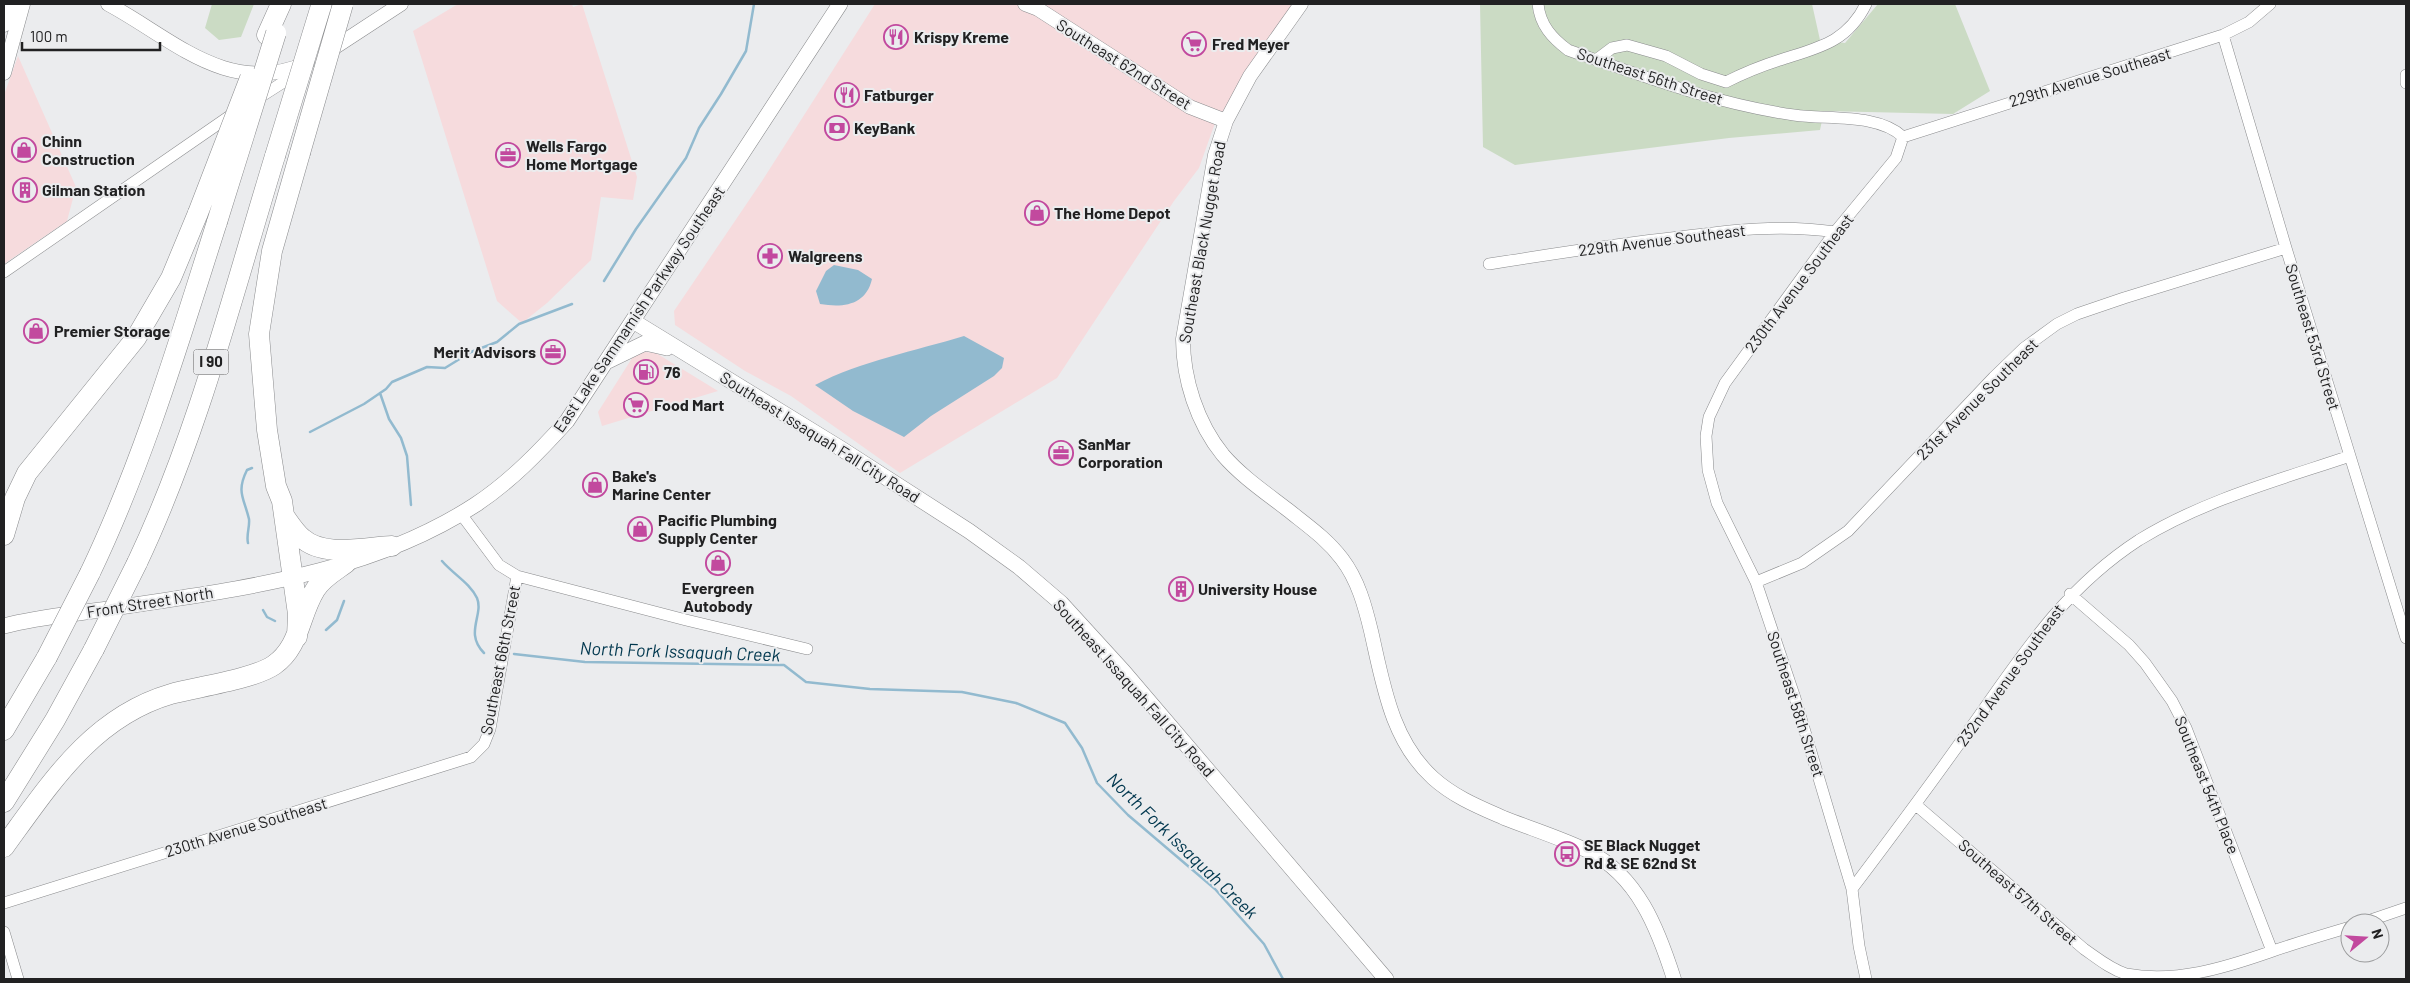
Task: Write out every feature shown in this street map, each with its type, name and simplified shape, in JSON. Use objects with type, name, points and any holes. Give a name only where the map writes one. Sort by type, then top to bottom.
[{"type":"highway","points":[[4,532],[21,484],[35,460],[121,358],[154,309],[170,278],[198,213],[272,34],[281,4]]},
{"type":"highway","name":"I 90","points":[[4,730],[47,657],[118,513],[147,438],[217,222],[272,34],[286,4]]},
{"type":"highway","points":[[297,637],[298,619],[293,578],[283,508],[276,486],[261,380],[259,334],[274,245],[343,4]]},
{"type":"highway","name":"I 90","points":[[4,802],[50,727],[94,649],[136,563],[170,486],[188,439],[321,5]]},
{"type":"highway","points":[[283,508],[302,538],[316,546],[338,549],[392,546]]},
{"type":"highway","points":[[4,847],[66,764],[101,730],[134,709],[170,695],[257,673],[272,667],[291,648],[315,589],[346,563]]},
{"type":"main road","name":"East Lake Sammamish Parkway Southeast","points":[[293,578],[346,563],[392,546],[461,514],[501,486],[544,447],[567,421],[840,4]]},
{"type":"main road","name":"Southeast Issaquah Fall City Road","points":[[633,321],[894,482],[1019,567],[1061,603],[1124,672],[1386,979]]},
{"type":"main road","points":[[606,362],[645,343],[656,344],[690,356]]},
{"type":"main road","name":"Front Street North","points":[[5,625],[293,578]]},
{"type":"street","points":[[4,25],[10,4]]},
{"type":"street","points":[[4,73],[24,4]]},
{"type":"street","points":[[108,4],[168,42],[222,69],[261,73],[291,68],[317,58],[401,4]]},
{"type":"street","name":"Southeast 62nd Street","points":[[1025,4],[1038,9],[1190,107],[1226,121]]},
{"type":"street","name":"Southeast Black Nugget Road","points":[[1301,4],[1250,76],[1226,121],[1215,155],[1184,339],[1186,373],[1193,401],[1223,455],[1243,475],[1321,536],[1342,559],[1352,574],[1366,611],[1393,717],[1408,747],[1421,766],[1450,792],[1471,804],[1588,851],[1614,869],[1646,907],[1662,942],[1674,979]]},
{"type":"street","name":"Southeast 56th Street","points":[[1538,4],[1544,25],[1551,36],[1568,50],[1699,95],[1796,115],[1872,122],[1894,128],[1903,136]]},
{"type":"street","points":[[1596,60],[1612,48],[1627,45],[1666,56],[1701,74],[1726,82],[1747,72],[1826,46],[1854,24],[1866,4]]},
{"type":"street","name":"229th Avenue Southeast","points":[[1903,136],[2223,35],[2249,22],[2270,4]]},
{"type":"street","name":"Southeast 53rd Street","points":[[2223,35],[2286,248],[2406,638]]},
{"type":"street","points":[[4,272],[210,128],[282,83],[291,68]]},
{"type":"street","points":[[2406,75],[2406,83]]},
{"type":"street","name":"230th Avenue Southeast","points":[[1706,436],[1709,416],[1725,383],[1835,232],[1896,158],[1903,136]]},
{"type":"street","name":"229th Avenue Southeast","points":[[1489,264],[1592,247],[1748,229],[1801,228],[1835,232]]},
{"type":"street","name":"231st Avenue Southeast","points":[[1756,582],[1802,563],[1848,531],[1994,377],[2024,348],[2057,324],[2124,298],[2286,248]]},
{"type":"street","name":"Southeast 58th Street","points":[[1706,436],[1708,470],[1717,503],[1756,582],[1795,698],[1852,888],[1859,946],[1866,979]]},
{"type":"street","name":"232nd Avenue Southeast","points":[[1852,888],[1916,805],[2038,633],[2070,594],[2121,553],[2172,522],[2245,491],[2350,456]]},
{"type":"street","points":[[461,514],[499,565],[517,576],[807,649]]},
{"type":"street","name":"Southeast 66th Street","points":[[484,744],[490,729],[517,576]]},
{"type":"street","name":"Southeast 54th Place","points":[[2070,594],[2129,645],[2172,701],[2186,728],[2272,951]]},
{"type":"street","name":"230th Avenue Southeast","points":[[4,902],[461,762],[471,757],[484,744]]},
{"type":"street","name":"Southeast 57th Street","points":[[1916,805],[2084,949],[2107,965],[2124,973],[2144,978],[2184,978],[2216,970],[2340,930]]},
{"type":"street","points":[[2390,913],[2406,908]]},
{"type":"street","points":[[4,932],[18,979]]},
{"type":"shaded area","points":[[458,4],[572,4],[573,7],[582,4],[637,177],[633,200],[601,197],[591,260],[547,303],[522,323],[497,301],[413,31]]},
{"type":"shaded area","points":[[875,4],[1299,4],[1276,29],[1215,123],[1199,168],[1174,201],[1057,378],[900,473],[791,396],[745,371],[675,325],[674,311],[762,181]]},
{"type":"shaded area","points":[[18,56],[76,187],[67,221],[4,264],[4,95]]},
{"type":"shaded area","points":[[645,352],[656,353],[718,391],[602,426],[598,412],[634,355]]},
{"type":"green space","points":[[212,4],[254,4],[241,37],[219,40],[205,28]]},
{"type":"green space","points":[[1480,4],[1812,4],[1820,40],[1845,43],[1878,4],[1955,4],[1990,91],[1953,114],[1824,111],[1820,130],[1729,138],[1515,165],[1483,147]]},
{"type":"water","points":[[834,265],[858,270],[872,279],[865,294],[853,303],[845,305],[820,304],[816,291],[826,271]]},
{"type":"water","points":[[964,336],[1004,358],[1002,368],[994,376],[931,416],[904,437],[853,411],[815,385],[869,363]]},
{"type":"waterway","name":"North Fork Issaquah Creek","points":[[604,281],[636,229],[686,158],[699,128],[746,51],[754,4]]},
{"type":"waterway","name":"North Fork Issaquah Creek","points":[[310,432],[364,404],[386,389],[392,382],[427,367],[445,368],[471,352],[497,342],[519,324],[572,304]]},
{"type":"waterway","name":"North Fork Issaquah Creek","points":[[380,393],[389,419],[401,438],[407,456],[411,505]]},
{"type":"waterway","name":"North Fork Issaquah Creek","points":[[248,543],[249,519],[241,490],[247,470],[252,468]]},
{"type":"waterway","name":"North Fork Issaquah Creek","points":[[442,561],[466,583],[477,598],[478,611],[475,638],[478,646],[484,653]]},
{"type":"waterway","name":"North Fork Issaquah Creek","points":[[326,630],[337,620],[344,601]]},
{"type":"waterway","points":[[263,610],[267,617],[275,621]]},
{"type":"waterway","name":"North Fork Issaquah Creek","points":[[514,654],[585,662],[784,665],[806,682],[870,689],[962,692],[1016,703],[1065,723],[1082,748],[1097,783],[1128,815],[1215,889],[1264,944],[1283,979]]},
{"type":"place","name":"Krispy Kreme","points":[[896,37]]},
{"type":"place","name":"Fred Meyer","points":[[1194,44]]},
{"type":"place","name":"Fatburger","points":[[847,95]]},
{"type":"place","name":"KeyBank","points":[[837,128]]},
{"type":"place","name":"Chinn Construction","points":[[24,150]]},
{"type":"place","name":"Wells Fargo Home Mortgage","points":[[508,155]]},
{"type":"place","name":"Gilman Station","points":[[25,190]]},
{"type":"place","name":"The Home Depot","points":[[1037,213]]},
{"type":"place","name":"Walgreens","points":[[770,256]]},
{"type":"place","name":"Premier Storage","points":[[36,331]]},
{"type":"place","name":"Merit Advisors","points":[[553,352]]},
{"type":"place","name":"76","points":[[646,372]]},
{"type":"place","name":"Food Mart","points":[[636,405]]},
{"type":"place","name":"SanMar Corporation","points":[[1061,453]]},
{"type":"place","name":"Bake's Marine Center","points":[[595,485]]},
{"type":"place","name":"Pacific Plumbing Supply Center","points":[[640,529]]},
{"type":"place","name":"Evergreen Autobody","points":[[718,563]]},
{"type":"place","name":"University House","points":[[1181,589]]},
{"type":"place","name":"SE Black Nugget Rd & SE 62nd St","points":[[1567,854]]}]
